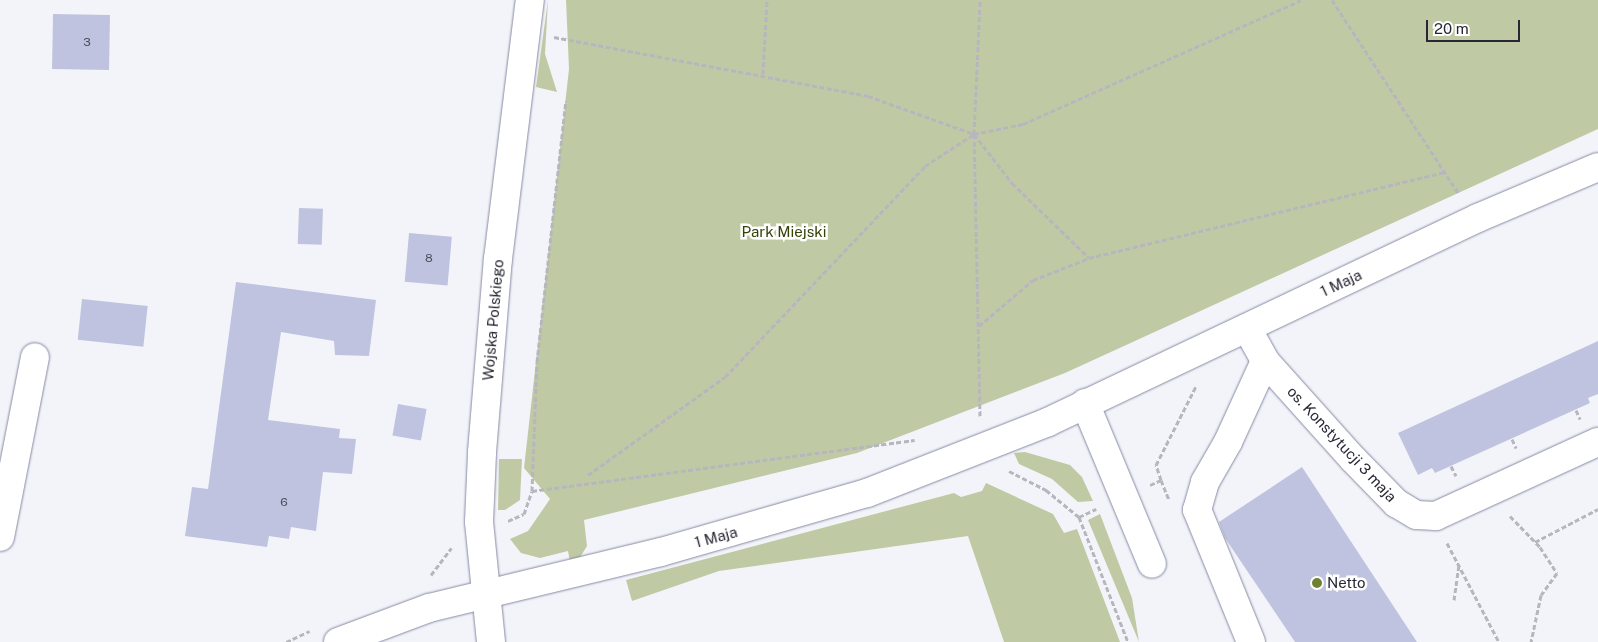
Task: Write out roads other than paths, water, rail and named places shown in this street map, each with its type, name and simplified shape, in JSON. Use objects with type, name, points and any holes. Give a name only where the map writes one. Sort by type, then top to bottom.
[{"type":"street","name":"Wojska Polskiego","points":[[491,642],[479,522],[482,452],[498,259],[530,0]]},
{"type":"street","name":"1 Maja","points":[[338,642],[388,620],[836,504],[997,444],[1478,218],[1598,167]]},
{"type":"street","name":"os. Konstytucji 3 maja","points":[[1246,328],[1265,361],[1396,503],[1416,515],[1429,516],[1488,495],[1598,442]]},
{"type":"street","points":[[0,537],[34,358]]},
{"type":"street","points":[[1251,642],[1197,510],[1205,482],[1228,442],[1265,361]]},
{"type":"street","points":[[1085,403],[1152,564]]},
{"type":"place","name":"Netto","points":[[1317,583]]},
{"type":"park label","name":"Park Miejski","points":[[784,232]]}]
